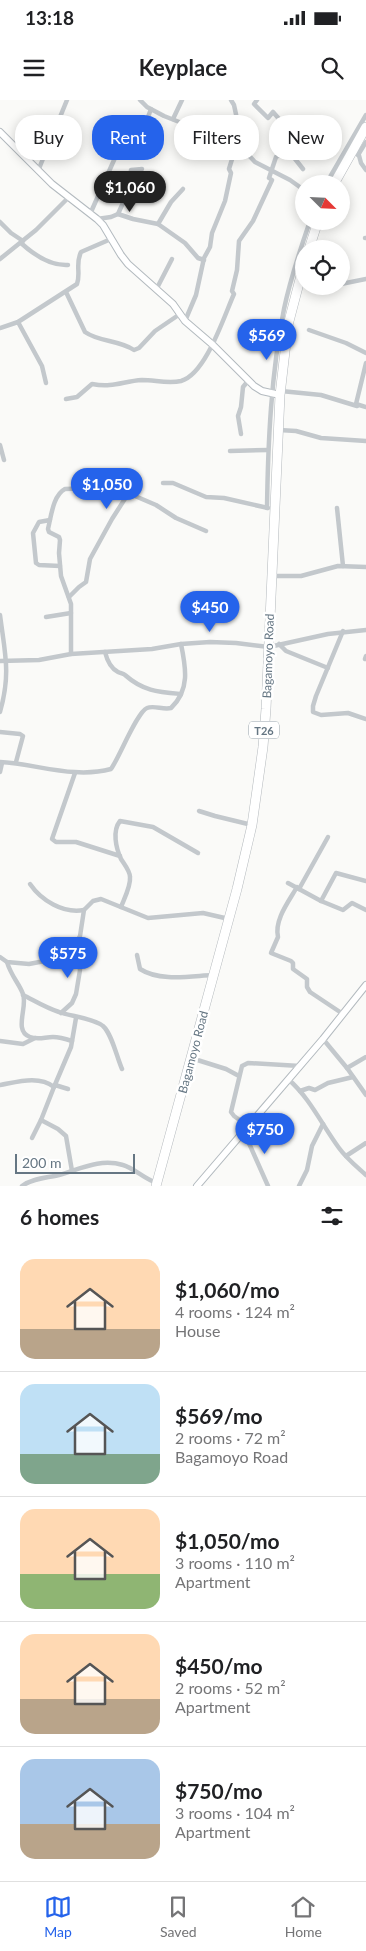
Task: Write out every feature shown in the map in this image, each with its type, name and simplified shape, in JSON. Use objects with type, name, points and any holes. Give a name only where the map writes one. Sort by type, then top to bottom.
[{"type":"highway","points":[[339,175],[366,127]]},
{"type":"highway","name":"Bagamoyo Road","points":[[157,1185],[229,919],[252,825],[263,747],[269,647],[270,509],[279,430],[278,393],[280,362],[295,295]]},
{"type":"street","points":[[38,171],[67,100]]},
{"type":"street","points":[[140,100],[151,109],[173,119],[182,100]]},
{"type":"street","points":[[231,100],[234,104],[236,115]]},
{"type":"street","points":[[257,100],[254,104],[269,117]]},
{"type":"street","points":[[91,212],[122,142],[139,141],[151,109]]},
{"type":"street","points":[[331,175],[366,115]]},
{"type":"street","points":[[0,132],[38,171],[69,197],[91,212],[128,264],[157,288],[185,321],[213,345],[254,386],[278,393],[311,393],[366,407]]},
{"type":"street","points":[[358,155],[366,142]]},
{"type":"street","points":[[356,144],[360,163],[366,170]]},
{"type":"street","points":[[185,321],[196,296],[204,260],[224,202],[231,173],[229,169],[232,160]]},
{"type":"street","points":[[252,160],[295,184]]},
{"type":"street","points":[[66,399],[78,397],[92,384],[106,386],[142,380],[170,382],[183,380],[193,374],[213,345],[234,294],[232,291],[238,270],[239,241],[253,221],[264,200],[265,193],[272,180],[268,178],[275,160]]},
{"type":"street","points":[[296,160],[303,169]]},
{"type":"street","points":[[97,219],[118,214],[126,198],[130,170],[142,169]]},
{"type":"street","points":[[106,177],[128,188]]},
{"type":"street","points":[[158,224],[171,202],[183,189]]},
{"type":"street","points":[[0,259],[22,242],[69,197]]},
{"type":"street","points":[[118,214],[158,224],[185,243],[198,258],[204,260]]},
{"type":"street","points":[[0,222],[36,254],[53,263],[68,264]]},
{"type":"street","points":[[0,328],[18,322],[77,284],[77,260],[81,252],[112,239]]},
{"type":"street","points":[[157,288],[172,259]]},
{"type":"street","points":[[350,282],[366,279]]},
{"type":"street","points":[[66,292],[85,332],[108,341],[115,341],[134,350],[139,348],[155,331],[180,314]]},
{"type":"street","points":[[18,322],[42,366],[46,383]]},
{"type":"street","points":[[309,330],[346,343],[366,353]]},
{"type":"street","points":[[357,406],[362,374],[366,362]]},
{"type":"street","points":[[241,434],[238,416],[243,387],[248,381]]},
{"type":"street","points":[[163,483],[173,483],[206,498],[224,498],[270,509],[268,450],[278,393]]},
{"type":"street","points":[[279,430],[296,431],[321,438],[366,441]]},
{"type":"street","points":[[0,445],[4,460]]},
{"type":"street","points":[[230,451],[268,450]]},
{"type":"street","points":[[71,654],[71,613],[69,597],[61,576],[60,540],[59,537],[49,532],[50,520],[59,493],[65,489],[92,488],[99,483],[107,484],[156,505],[176,518],[206,531]]},
{"type":"street","points":[[69,597],[86,582],[90,559],[112,518],[128,494]]},
{"type":"street","points":[[337,508],[343,566]]},
{"type":"street","points":[[50,520],[39,522],[34,530],[36,562],[39,565],[60,566]]},
{"type":"street","points":[[271,576],[301,576],[328,568],[343,566],[366,567]]},
{"type":"street","points":[[46,617],[71,613]]},
{"type":"street","points":[[0,615],[7,661],[6,686],[0,712]]},
{"type":"street","points":[[0,661],[39,660],[71,654],[152,649],[181,644],[224,642],[269,647],[343,631],[366,630]]},
{"type":"street","points":[[343,631],[313,706],[314,712],[321,715],[348,713],[366,718]]},
{"type":"street","points":[[0,772],[1,762],[16,762],[75,773],[111,769],[144,710],[150,707],[171,708],[181,694],[186,677],[181,644]]},
{"type":"street","points":[[279,644],[286,651],[328,668]]},
{"type":"street","points":[[105,652],[112,668],[125,674],[128,679],[140,686],[157,692],[181,694]]},
{"type":"street","points":[[0,732],[15,733],[23,736],[16,762]]},
{"type":"street","points":[[75,773],[52,839],[56,842],[76,842],[120,856]]},
{"type":"street","points":[[199,811],[252,825]]},
{"type":"street","points":[[121,907],[130,880],[129,872],[120,856],[115,832],[120,821],[153,827],[198,853]]},
{"type":"street","points":[[328,837],[279,920],[278,937],[271,953],[291,960],[293,969],[307,979],[307,987],[310,992],[343,1014]]},
{"type":"street","points":[[320,901],[336,873],[366,881]]},
{"type":"street","points":[[288,883],[320,901],[343,910],[353,903],[366,910]]},
{"type":"street","points":[[30,884],[38,896],[49,902],[70,910],[84,910]]},
{"type":"street","points":[[0,957],[8,962],[30,964],[50,960],[76,943],[80,936],[84,910],[93,901],[101,900],[148,918],[203,913],[229,919]]},
{"type":"street","points":[[61,1013],[72,1003],[76,994],[80,970],[80,961],[72,946]]},
{"type":"street","points":[[137,955],[140,968],[155,974],[172,976],[214,974]]},
{"type":"street","points":[[8,962],[13,978],[23,995],[22,1031],[26,1035],[35,1038],[54,1037],[72,1042]]},
{"type":"street","points":[[197,1186],[323,1039],[366,985]]},
{"type":"street","points":[[23,995],[61,1013],[76,1018],[93,1020],[103,1026],[111,1039],[122,1069]]},
{"type":"street","points":[[32,1138],[72,1042],[76,1018]]},
{"type":"street","points":[[0,1041],[23,1044],[35,1038]]},
{"type":"street","points":[[323,1039],[348,1068],[366,1096]]},
{"type":"street","points":[[348,1068],[366,1057]]},
{"type":"street","points":[[191,1058],[226,1069],[238,1076]]},
{"type":"street","points":[[248,1126],[231,1112],[238,1076],[242,1066],[248,1062],[300,1066]]},
{"type":"street","points":[[300,1091],[309,1088],[315,1090],[328,1083],[353,1077]]},
{"type":"street","points":[[288,1079],[300,1091],[352,1164],[366,1175]]},
{"type":"street","points":[[0,1085],[24,1080],[43,1082],[68,1089]]},
{"type":"street","points":[[41,1120],[58,1129],[66,1136],[72,1171]]},
{"type":"street","points":[[299,1186],[307,1170],[312,1146],[323,1124]]},
{"type":"street","points":[[244,1132],[268,1186]]},
{"type":"street","points":[[346,1156],[366,1143]]},
{"type":"street","points":[[22,1186],[32,1181],[72,1171],[94,1163],[125,1165],[157,1185]]}]
